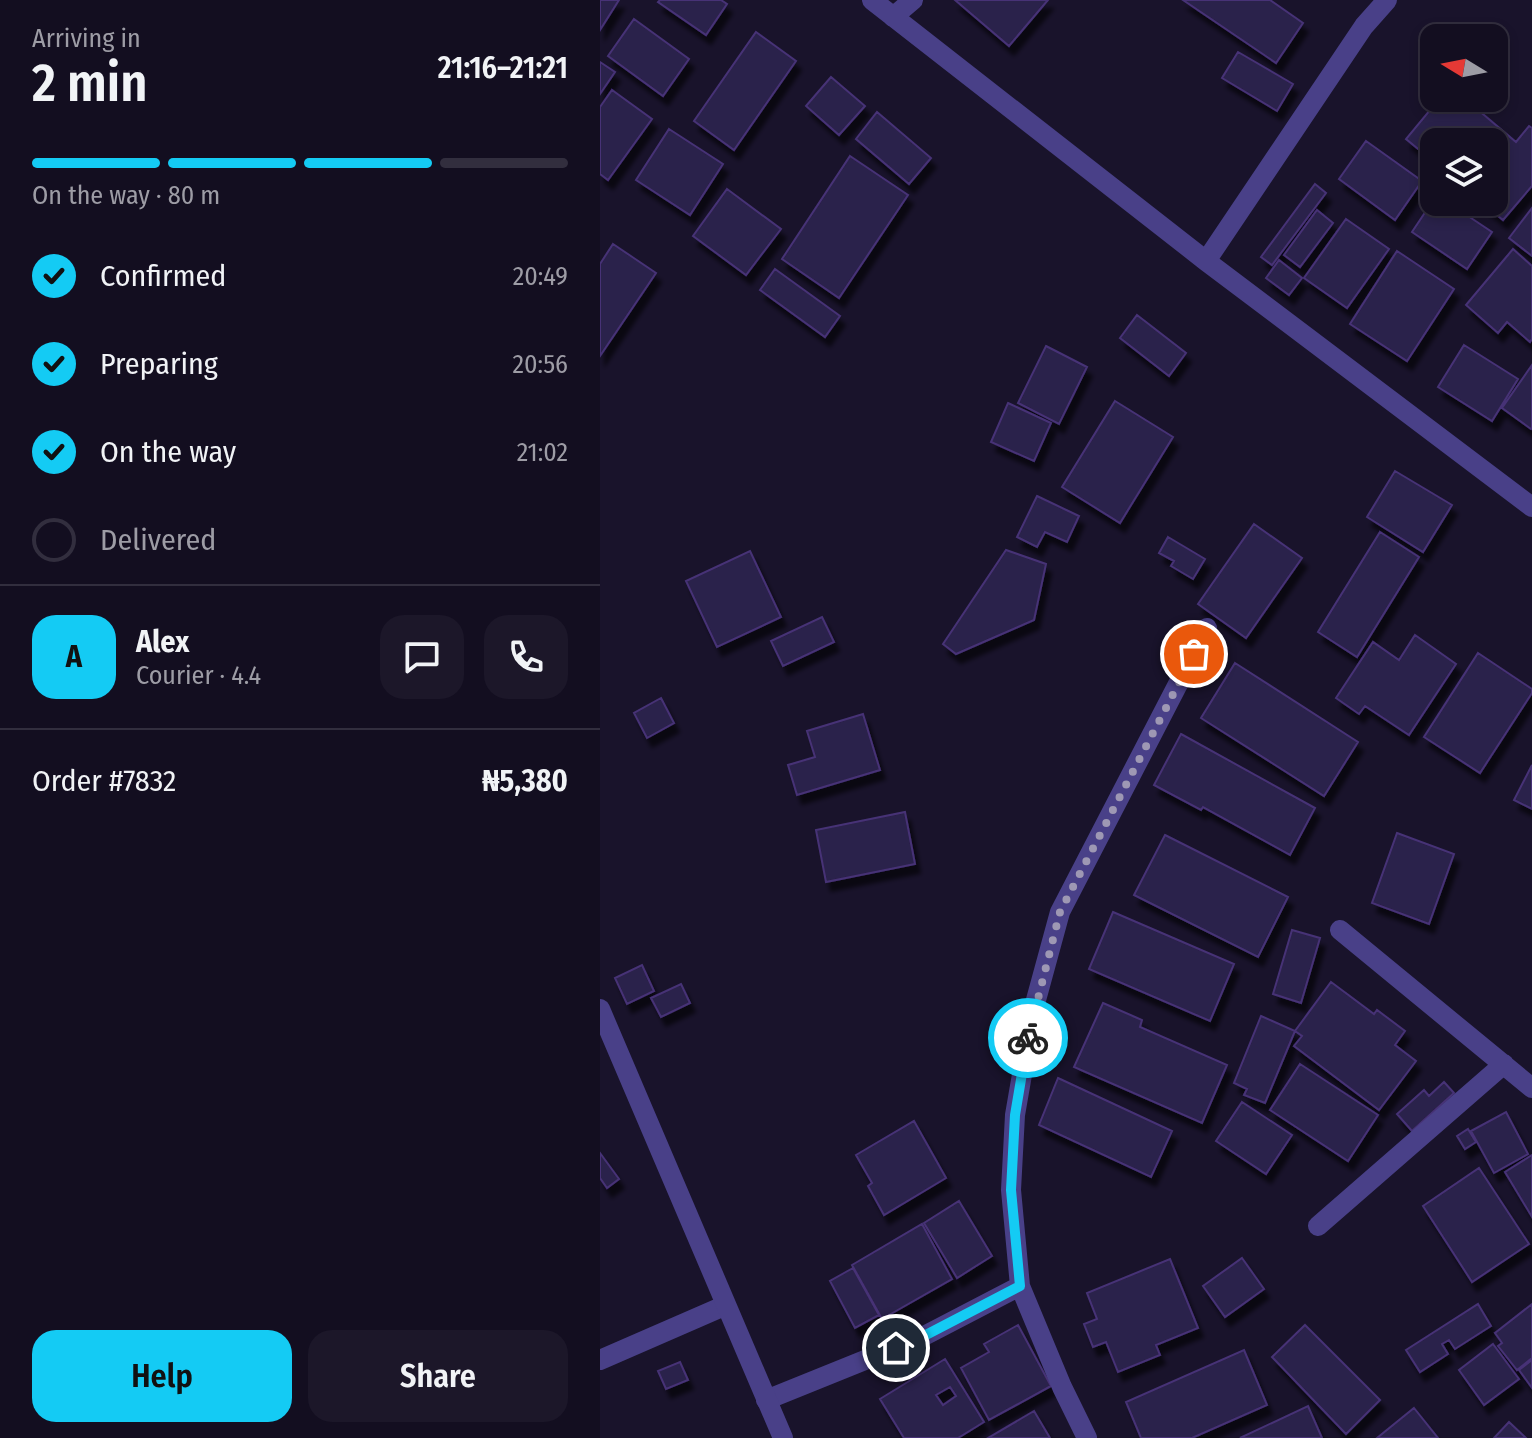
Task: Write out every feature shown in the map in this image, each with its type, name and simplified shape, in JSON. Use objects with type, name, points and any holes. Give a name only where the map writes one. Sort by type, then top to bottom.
[{"type":"street","points":[[872,0],[1206,261],[1532,507]]},
{"type":"street","points":[[893,17],[913,0]]},
{"type":"street","points":[[1206,261],[1364,26],[1387,0]]},
{"type":"street","points":[[1087,1438],[1020,1286],[1011,1190],[1015,1115],[1033,1011],[1060,912],[1207,628]]},
{"type":"street","points":[[1340,930],[1532,1088]]},
{"type":"street","points":[[600,1009],[724,1306],[783,1438]]},
{"type":"street","points":[[1318,1226],[1504,1064]]},
{"type":"street","points":[[766,1400],[922,1337],[1020,1286]]},
{"type":"street","points":[[600,1360],[724,1306]]},
{"type":"building","points":[[600,0],[619,0],[600,30]]},
{"type":"building","points":[[721,0],[727,4],[706,35],[658,2]]},
{"type":"building","points":[[955,0],[1048,0],[1009,46]]},
{"type":"building","points":[[1183,0],[1270,0],[1303,23],[1276,63]]},
{"type":"building","points":[[634,19],[689,59],[663,96],[608,56]]},
{"type":"building","points":[[756,32],[796,61],[734,150],[694,121]]},
{"type":"building","points":[[1238,52],[1293,84],[1277,111],[1222,78]]},
{"type":"building","points":[[600,62],[615,72],[600,94]]},
{"type":"building","points":[[831,77],[865,106],[839,135],[806,106]]},
{"type":"building","points":[[612,90],[652,119],[608,180],[600,174],[600,107]]},
{"type":"building","points":[[877,112],[931,158],[909,184],[856,139]]},
{"type":"building","points":[[1428,112],[1481,112],[1499,128],[1420,128],[1420,150],[1406,139]]},
{"type":"building","points":[[1529,126],[1532,128],[1532,186],[1508,214],[1508,135],[1516,142]]},
{"type":"building","points":[[669,129],[723,164],[690,215],[636,180]]},
{"type":"building","points":[[1366,141],[1420,180],[1420,184],[1395,220],[1339,179]]},
{"type":"building","points":[[850,156],[908,195],[839,298],[782,259]]},
{"type":"building","points":[[1315,184],[1326,193],[1272,265],[1261,257]]},
{"type":"building","points":[[727,189],[781,229],[746,275],[693,236]]},
{"type":"building","points":[[1532,208],[1532,256],[1509,238]]},
{"type":"building","points":[[1317,210],[1333,223],[1300,267],[1284,255]]},
{"type":"building","points":[[1423,216],[1468,216],[1492,232],[1467,269],[1412,232]]},
{"type":"building","points":[[1346,219],[1389,249],[1347,308],[1304,278]]},
{"type":"building","points":[[613,244],[656,273],[600,356],[600,264]]},
{"type":"building","points":[[1513,249],[1532,266],[1530,342],[1507,322],[1498,333],[1466,305]]},
{"type":"building","points":[[1397,251],[1454,289],[1407,361],[1350,324]]},
{"type":"building","points":[[1279,260],[1302,278],[1289,295],[1266,278]]},
{"type":"building","points":[[775,269],[840,316],[825,337],[760,290]]},
{"type":"building","points":[[1137,315],[1186,353],[1169,376],[1120,338]]},
{"type":"building","points":[[1464,345],[1518,379],[1492,421],[1438,387]]},
{"type":"building","points":[[1046,346],[1087,367],[1059,424],[1018,403]]},
{"type":"building","points":[[1532,365],[1532,428],[1531,429],[1502,408]]},
{"type":"building","points":[[1115,401],[1173,437],[1120,523],[1062,487]]},
{"type":"building","points":[[1008,403],[1051,423],[1034,461],[991,442]]},
{"type":"building","points":[[1395,471],[1452,505],[1423,552],[1367,517]]},
{"type":"building","points":[[1037,496],[1079,516],[1067,542],[1045,532],[1037,547],[1017,537]]},
{"type":"building","points":[[1254,524],[1302,558],[1246,638],[1198,604]]},
{"type":"building","points":[[1380,532],[1419,557],[1357,657],[1318,632]]},
{"type":"building","points":[[1168,537],[1205,559],[1193,579],[1171,566],[1174,561],[1159,553]]},
{"type":"building","points":[[1006,550],[1046,564],[1034,620],[956,654],[943,644]]},
{"type":"building","points":[[750,551],[781,617],[717,647],[686,581]]},
{"type":"building","points":[[822,617],[834,642],[783,666],[771,641]]},
{"type":"building","points":[[1415,635],[1456,664],[1409,735],[1365,706],[1359,714],[1336,698],[1373,642],[1399,660]]},
{"type":"building","points":[[1478,653],[1532,689],[1480,773],[1424,737]]},
{"type":"building","points":[[1235,663],[1358,742],[1324,796],[1201,718]]},
{"type":"building","points":[[661,698],[674,723],[647,738],[634,713]]},
{"type":"building","points":[[863,714],[880,770],[797,795],[788,765],[815,757],[807,731]]},
{"type":"building","points":[[1181,734],[1315,808],[1290,855],[1203,807],[1201,810],[1154,785]]},
{"type":"building","points":[[1532,765],[1532,809],[1514,800]]},
{"type":"building","points":[[905,812],[915,864],[826,882],[816,830]]},
{"type":"building","points":[[1397,833],[1454,854],[1429,924],[1372,903]]},
{"type":"building","points":[[1165,835],[1288,897],[1258,957],[1134,895]]},
{"type":"building","points":[[1113,912],[1234,964],[1210,1021],[1089,969]]},
{"type":"building","points":[[1292,930],[1320,938],[1301,1003],[1273,994]]},
{"type":"building","points":[[642,965],[654,991],[627,1004],[615,978]]},
{"type":"building","points":[[1331,982],[1374,1014],[1377,1010],[1405,1031],[1395,1045],[1416,1061],[1379,1110],[1294,1046],[1302,1036],[1295,1031]]},
{"type":"building","points":[[681,984],[690,1003],[661,1017],[651,998]]},
{"type":"building","points":[[1103,1003],[1142,1020],[1140,1027],[1227,1065],[1202,1123],[1074,1067]]},
{"type":"building","points":[[1261,1016],[1295,1031],[1265,1103],[1244,1095],[1247,1089],[1234,1083]]},
{"type":"building","points":[[1300,1064],[1378,1115],[1348,1161],[1270,1110]]},
{"type":"building","points":[[1058,1078],[1172,1131],[1151,1177],[1039,1125]]},
{"type":"building","points":[[1444,1082],[1454,1093],[1412,1131],[1397,1114],[1424,1090],[1429,1096]]},
{"type":"building","points":[[1242,1102],[1292,1135],[1266,1174],[1216,1141]]},
{"type":"building","points":[[1506,1112],[1528,1154],[1494,1173],[1471,1131]]},
{"type":"building","points":[[914,1121],[946,1178],[884,1215],[868,1186],[872,1183],[856,1155]]},
{"type":"building","points":[[1468,1129],[1476,1142],[1465,1149],[1457,1136]]},
{"type":"building","points":[[600,1153],[619,1179],[607,1188],[600,1178]]},
{"type":"building","points":[[1532,1155],[1532,1217],[1505,1172]]},
{"type":"building","points":[[1479,1168],[1529,1244],[1472,1282],[1423,1206]]},
{"type":"building","points":[[959,1201],[992,1256],[957,1278],[924,1223]]},
{"type":"building","points":[[922,1224],[952,1279],[882,1319],[852,1265]]},
{"type":"building","points":[[1242,1258],[1264,1289],[1225,1317],[1203,1286]]},
{"type":"building","points":[[1170,1259],[1198,1328],[1156,1345],[1160,1355],[1118,1372],[1106,1342],[1093,1347],[1084,1324],[1097,1319],[1087,1293]]},
{"type":"building","points":[[853,1268],[879,1315],[855,1328],[830,1281]]},
{"type":"building","points":[[1478,1304],[1491,1326],[1455,1349],[1449,1340],[1442,1344],[1448,1354],[1420,1372],[1406,1350]]},
{"type":"building","points":[[1532,1304],[1532,1358],[1517,1370],[1498,1346],[1502,1343],[1495,1333]]},
{"type":"building","points":[[1018,1325],[1051,1386],[989,1420],[961,1368],[989,1352],[984,1344]]},
{"type":"building","points":[[1305,1325],[1380,1400],[1346,1434],[1272,1357]]},
{"type":"building","points":[[1493,1344],[1519,1379],[1484,1405],[1459,1370]]},
{"type":"building","points":[[1244,1350],[1267,1405],[1192,1438],[1141,1438],[1126,1402]]},
{"type":"building","points":[[945,1359],[984,1422],[958,1438],[904,1438],[880,1399]],"holes":[[[950,1387],[956,1396],[943,1405],[936,1395]]]},
{"type":"building","points":[[1532,1360],[1532,1388],[1519,1370]]},
{"type":"building","points":[[680,1362],[688,1380],[666,1389],[658,1371]]},
{"type":"building","points":[[1308,1406],[1322,1438],[1240,1438]]},
{"type":"building","points":[[1414,1408],[1438,1438],[1377,1438]]},
{"type":"building","points":[[1034,1411],[1050,1438],[988,1438]]},
{"type":"building","points":[[1509,1422],[1526,1438],[1494,1438]]},
{"type":"way so far","points":[[1028,1038],[1060,912],[1194,654]]},
{"type":"route","points":[[896,1348],[1020,1286],[1011,1190],[1015,1115],[1028,1038]]}]
